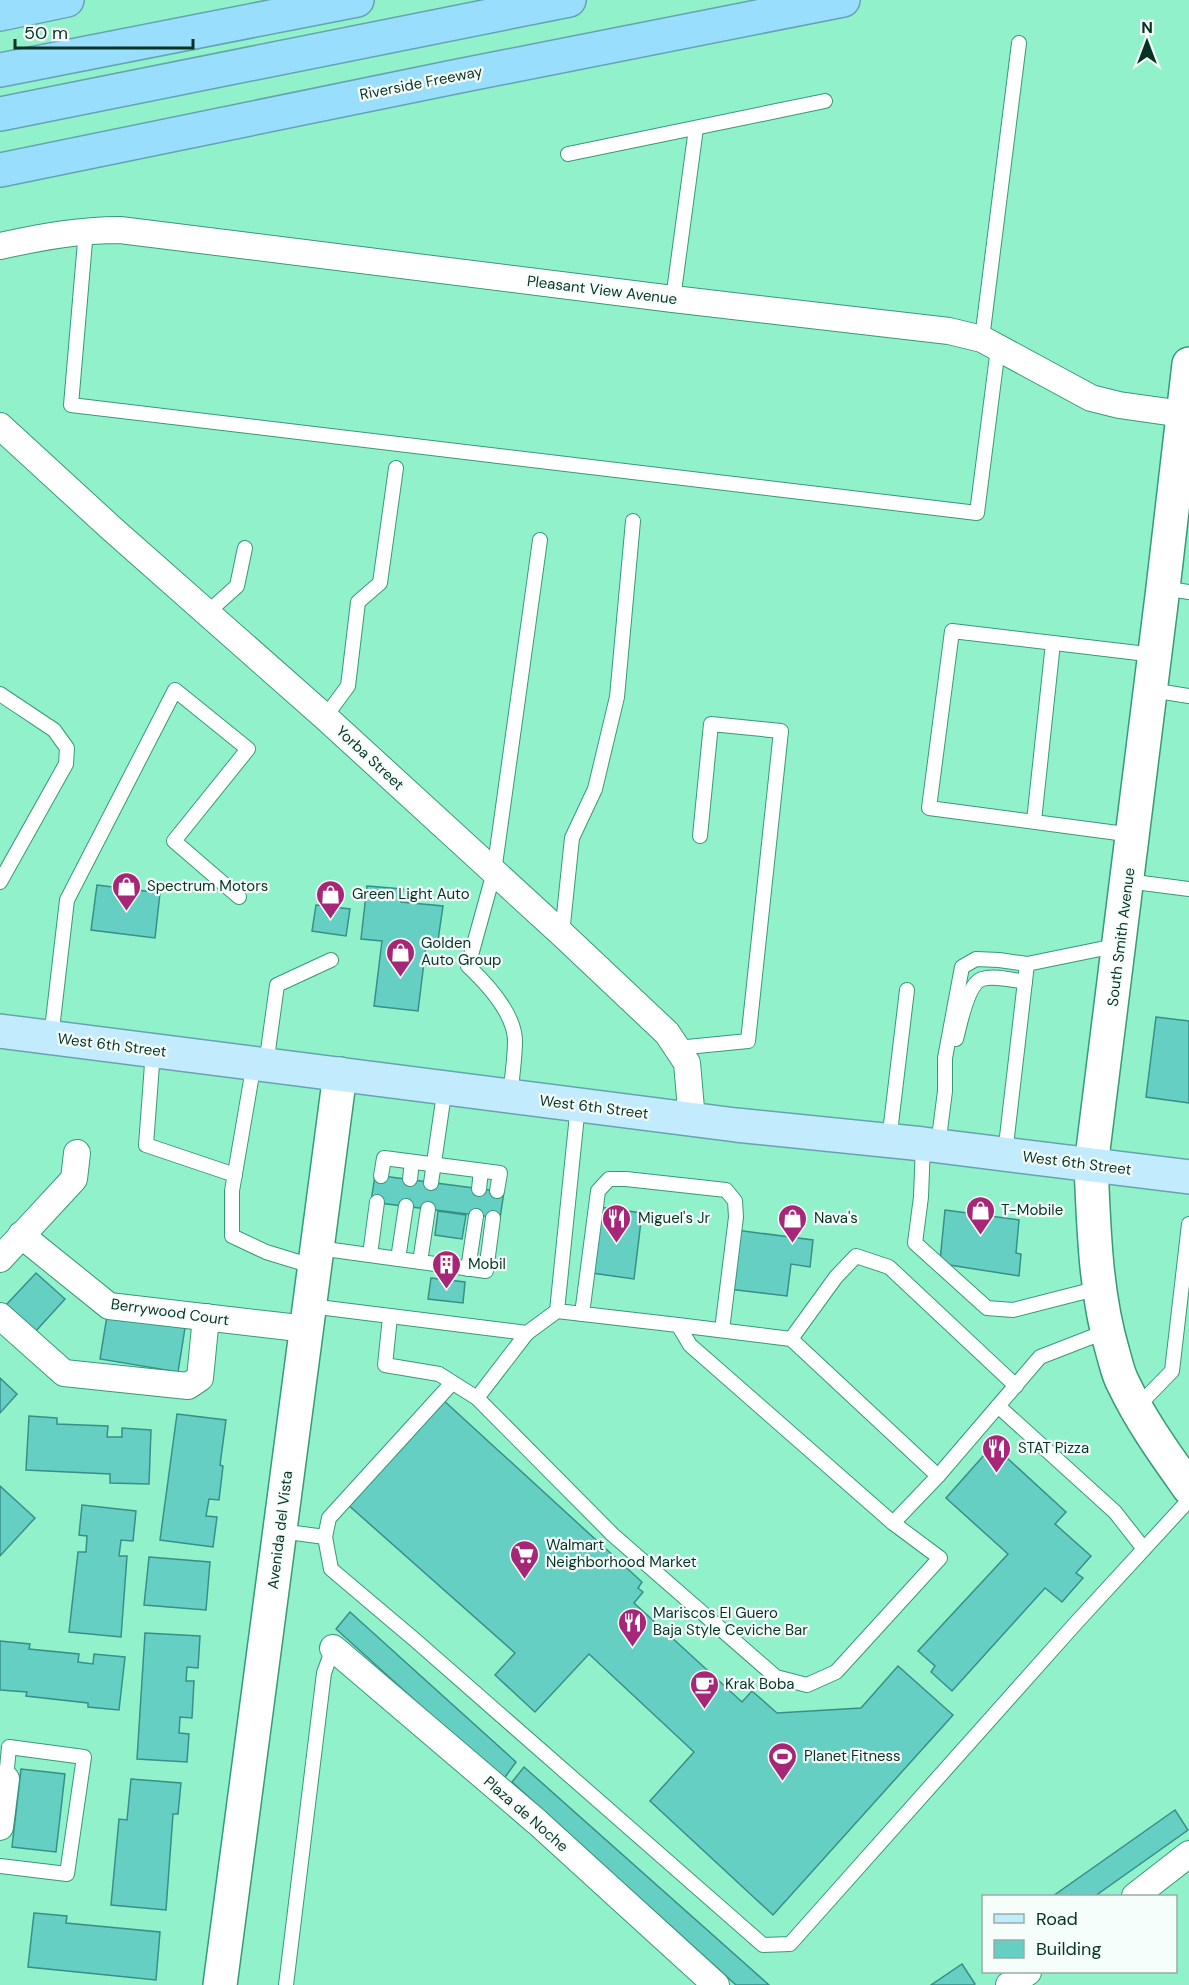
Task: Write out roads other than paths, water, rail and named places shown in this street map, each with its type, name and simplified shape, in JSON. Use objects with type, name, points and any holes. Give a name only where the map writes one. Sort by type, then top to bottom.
[{"type":"highway","points":[[0,14],[67,0]]},
{"type":"highway","points":[[0,70],[357,0]]},
{"type":"highway","points":[[0,114],[568,0]]},
{"type":"highway","name":"Riverside Freeway","points":[[0,170],[843,0]]},
{"type":"main road","name":"South Smith Avenue","points":[[1189,364],[1176,590],[1155,655],[1091,1166],[1094,1244],[1099,1288],[1107,1331],[1122,1381],[1145,1424],[1189,1488]]},
{"type":"main road","name":"West 6th Street","points":[[0,1031],[692,1120],[930,1145],[1189,1177]]},
{"type":"main road","name":"Avenida del Vista","points":[[220,1985],[340,1074]]},
{"type":"street","name":"Pleasant View Avenue","points":[[0,246],[47,235],[86,230],[120,230],[949,331],[990,344],[1091,398],[1119,405],[1186,414]]},
{"type":"street","name":"Yorba Street","points":[[0,426],[326,717],[667,1033],[687,1063],[692,1120]]},
{"type":"street","points":[[0,1259],[74,1179],[77,1153]]},
{"type":"street","name":"Berrywood Court","points":[[21,1235],[109,1306],[206,1317],[308,1318]]},
{"type":"street","points":[[0,1316],[64,1373],[188,1386],[200,1378],[206,1317]]},
{"type":"street","name":"Plaza de Noche","points":[[333,1648],[537,1822],[716,1985]]},
{"type":"street","points":[[0,1827],[3,1779]]},
{"type":"street","points":[[1136,1895],[1189,1854]]},
{"type":"street","points":[[1009,1985],[1025,1973]]},
{"type":"lane","points":[[86,230],[71,405],[977,513],[990,344],[1019,43]]},
{"type":"lane","points":[[568,154],[825,101]]},
{"type":"lane","points":[[673,299],[696,128]]},
{"type":"lane","points":[[326,717],[348,686],[358,602],[380,584],[396,468]]},
{"type":"lane","points":[[562,934],[572,838],[595,789],[617,697],[633,522]]},
{"type":"lane","points":[[510,1096],[515,1038],[507,1014],[468,966],[494,872],[540,540]]},
{"type":"lane","points":[[207,613],[237,586],[245,548]]},
{"type":"lane","points":[[1133,835],[928,808],[952,631],[1155,655]]},
{"type":"lane","points":[[1034,821],[1053,643]]},
{"type":"lane","points":[[51,1038],[67,900],[175,690],[248,749],[174,841],[239,897]]},
{"type":"lane","points":[[1151,690],[1189,696]]},
{"type":"lane","points":[[0,694],[54,730],[67,748],[66,764],[0,882]]},
{"type":"lane","points":[[677,1048],[748,1041],[781,731],[711,724],[700,836]]},
{"type":"lane","points":[[1127,881],[1189,889]]},
{"type":"lane","points":[[945,1091],[945,1058],[962,968],[976,959],[1027,964],[1120,945]]},
{"type":"lane","points":[[331,960],[277,985],[232,1191],[232,1236],[266,1252],[316,1257],[370,1255],[486,1271],[493,1218]]},
{"type":"lane","points":[[1005,1154],[1027,964]]},
{"type":"lane","points":[[1025,982],[989,978],[980,979],[973,985],[954,1046],[954,1066],[930,1145],[915,1243],[987,1308],[1013,1310],[1099,1288]]},
{"type":"lane","points":[[889,1141],[907,990]]},
{"type":"lane","points":[[153,1051],[146,1145],[235,1175]]},
{"type":"lane","points":[[431,1183],[445,1088]]},
{"type":"lane","points":[[556,1311],[578,1105]]},
{"type":"lane","points":[[381,1176],[384,1158],[434,1164],[500,1173],[497,1191]]},
{"type":"lane","points":[[410,1179],[412,1162]]},
{"type":"lane","points":[[479,1189],[482,1171]]},
{"type":"lane","points":[[582,1314],[598,1191],[609,1179],[726,1190],[735,1201],[736,1217],[722,1330]]},
{"type":"lane","points":[[370,1255],[377,1202]]},
{"type":"lane","points":[[398,1259],[406,1206]]},
{"type":"lane","points":[[420,1262],[428,1209]]},
{"type":"lane","points":[[468,1269],[476,1216]]},
{"type":"lane","points":[[1136,1408],[1172,1371],[1189,1224]]},
{"type":"lane","points":[[791,1339],[836,1277],[856,1256],[889,1267],[1016,1386]]},
{"type":"lane","points":[[477,1398],[527,1333],[556,1311],[791,1339],[938,1476]]},
{"type":"lane","points":[[308,1318],[390,1317],[527,1333]]},
{"type":"lane","points":[[390,1317],[385,1365],[439,1374],[477,1398],[612,1535],[776,1677],[807,1685],[836,1672],[940,1558],[893,1523],[690,1345],[678,1325]]},
{"type":"lane","points":[[893,1523],[938,1476],[1040,1357],[1107,1331]]},
{"type":"lane","points":[[452,1383],[329,1518],[325,1537],[331,1569],[763,1946],[790,1944],[1075,1624],[1189,1500]]},
{"type":"lane","points":[[998,1406],[1115,1512],[1144,1549]]},
{"type":"lane","points":[[280,1531],[325,1537]]},
{"type":"lane","points":[[286,1985],[324,1673],[333,1648]]},
{"type":"lane","points":[[0,1866],[67,1874],[84,1757],[9,1747],[3,1779]]},
{"type":"place","name":"Spectrum Motors","points":[[126,912]]},
{"type":"place","name":"Green Light Auto","points":[[331,920]]},
{"type":"place","name":"Golden Auto Group","points":[[400,978]]},
{"type":"place","name":"T-Mobile","points":[[980,1236]]},
{"type":"place","name":"Miguel's Jr","points":[[617,1244]]},
{"type":"place","name":"Nava's","points":[[793,1244]]},
{"type":"place","name":"Mobil","points":[[447,1290]]},
{"type":"place","name":"STAT Pizza","points":[[997,1474]]},
{"type":"place","name":"Walmart Neighborhood Market","points":[[525,1580]]},
{"type":"place","name":"Mariscos El Guero Baja Style Ceviche Bar","points":[[632,1648]]},
{"type":"place","name":"Krak Boba","points":[[704,1710]]},
{"type":"place","name":"Planet Fitness","points":[[783,1782]]}]
